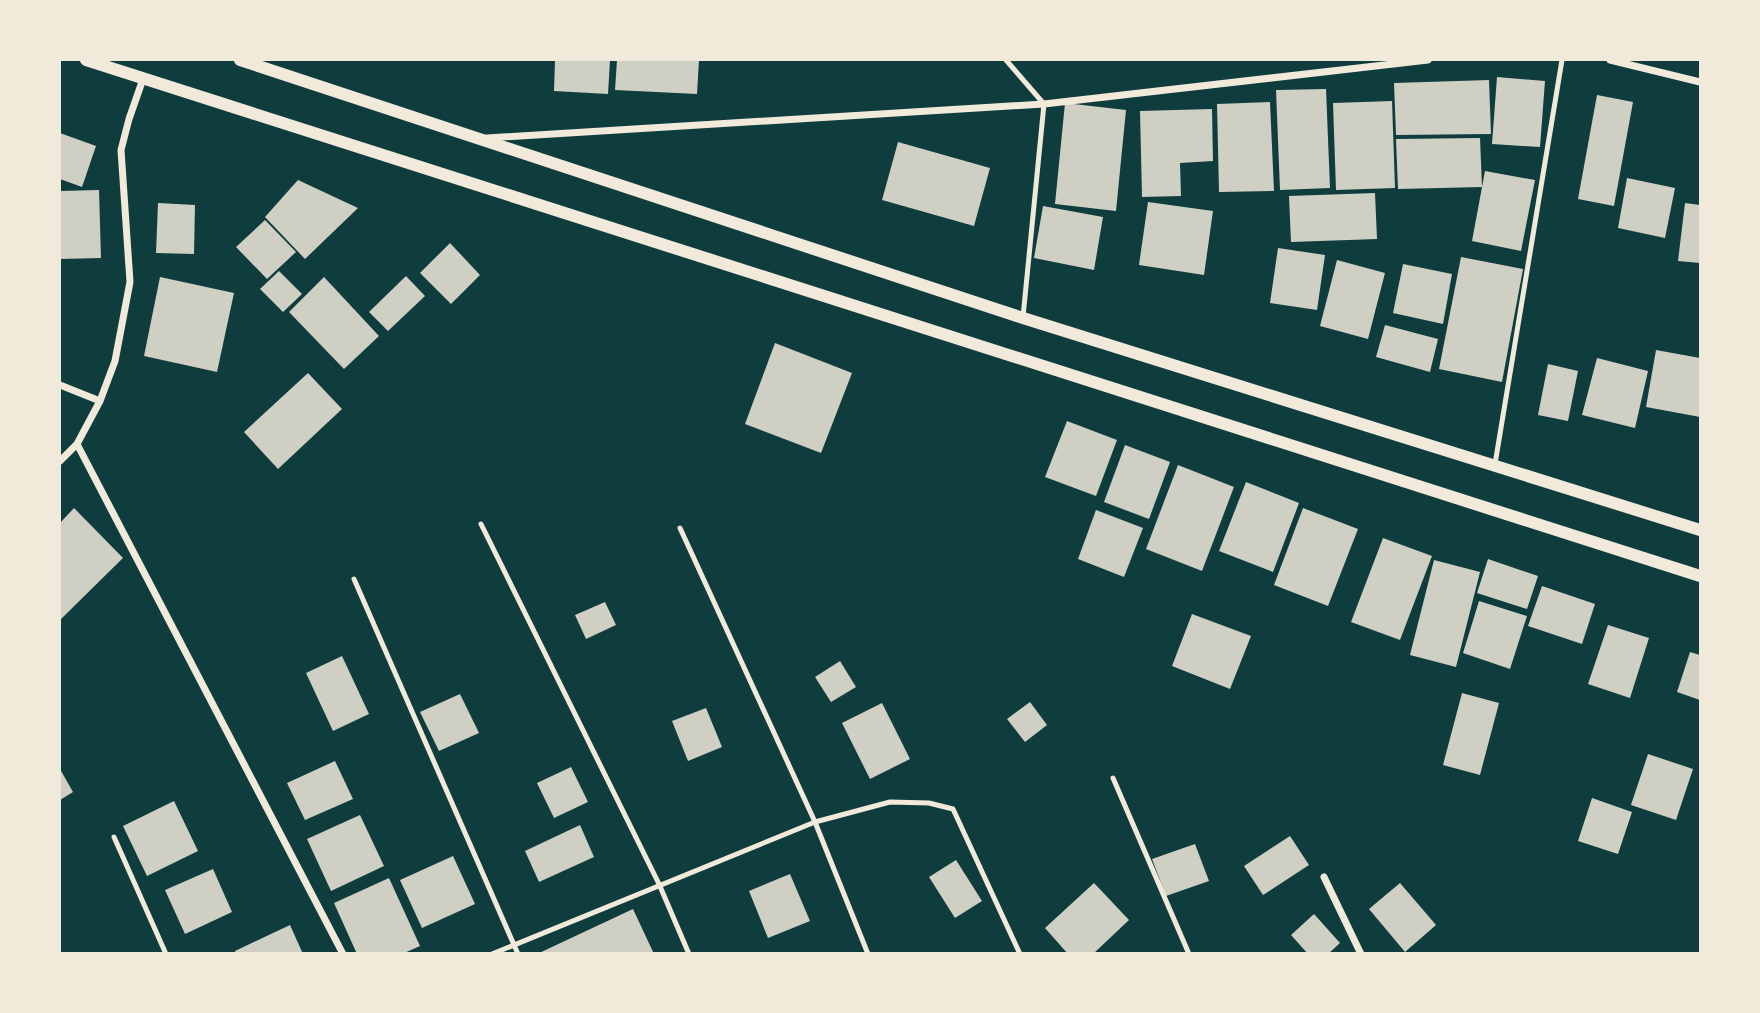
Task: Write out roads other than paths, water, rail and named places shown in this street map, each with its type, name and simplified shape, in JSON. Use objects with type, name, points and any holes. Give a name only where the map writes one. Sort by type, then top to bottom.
[{"type":"street","points":[[86,60],[1700,576]]},
{"type":"street","points":[[240,60],[1023,318],[1700,530]]},
{"type":"street","points":[[481,139],[1044,104],[1428,60]]},
{"type":"street","points":[[1610,60],[1700,82]]},
{"type":"street","points":[[60,461],[77,444],[100,401],[115,361],[130,282],[121,150],[128,119],[143,79]]},
{"type":"street","points":[[60,385],[100,401]]},
{"type":"street","points":[[77,444],[343,954]]},
{"type":"street","points":[[1324,877],[1361,954]]},
{"type":"lane","points":[[1006,60],[1044,104],[1023,318]]},
{"type":"lane","points":[[1495,466],[1562,60]]},
{"type":"lane","points":[[481,524],[659,884],[689,954]]},
{"type":"lane","points":[[680,528],[815,822],[868,954]]},
{"type":"lane","points":[[354,579],[518,954]]},
{"type":"lane","points":[[1113,778],[1189,954]]},
{"type":"lane","points":[[492,954],[815,822],[890,802],[929,803],[953,809],[1020,954]]},
{"type":"lane","points":[[114,837],[166,954]]}]
